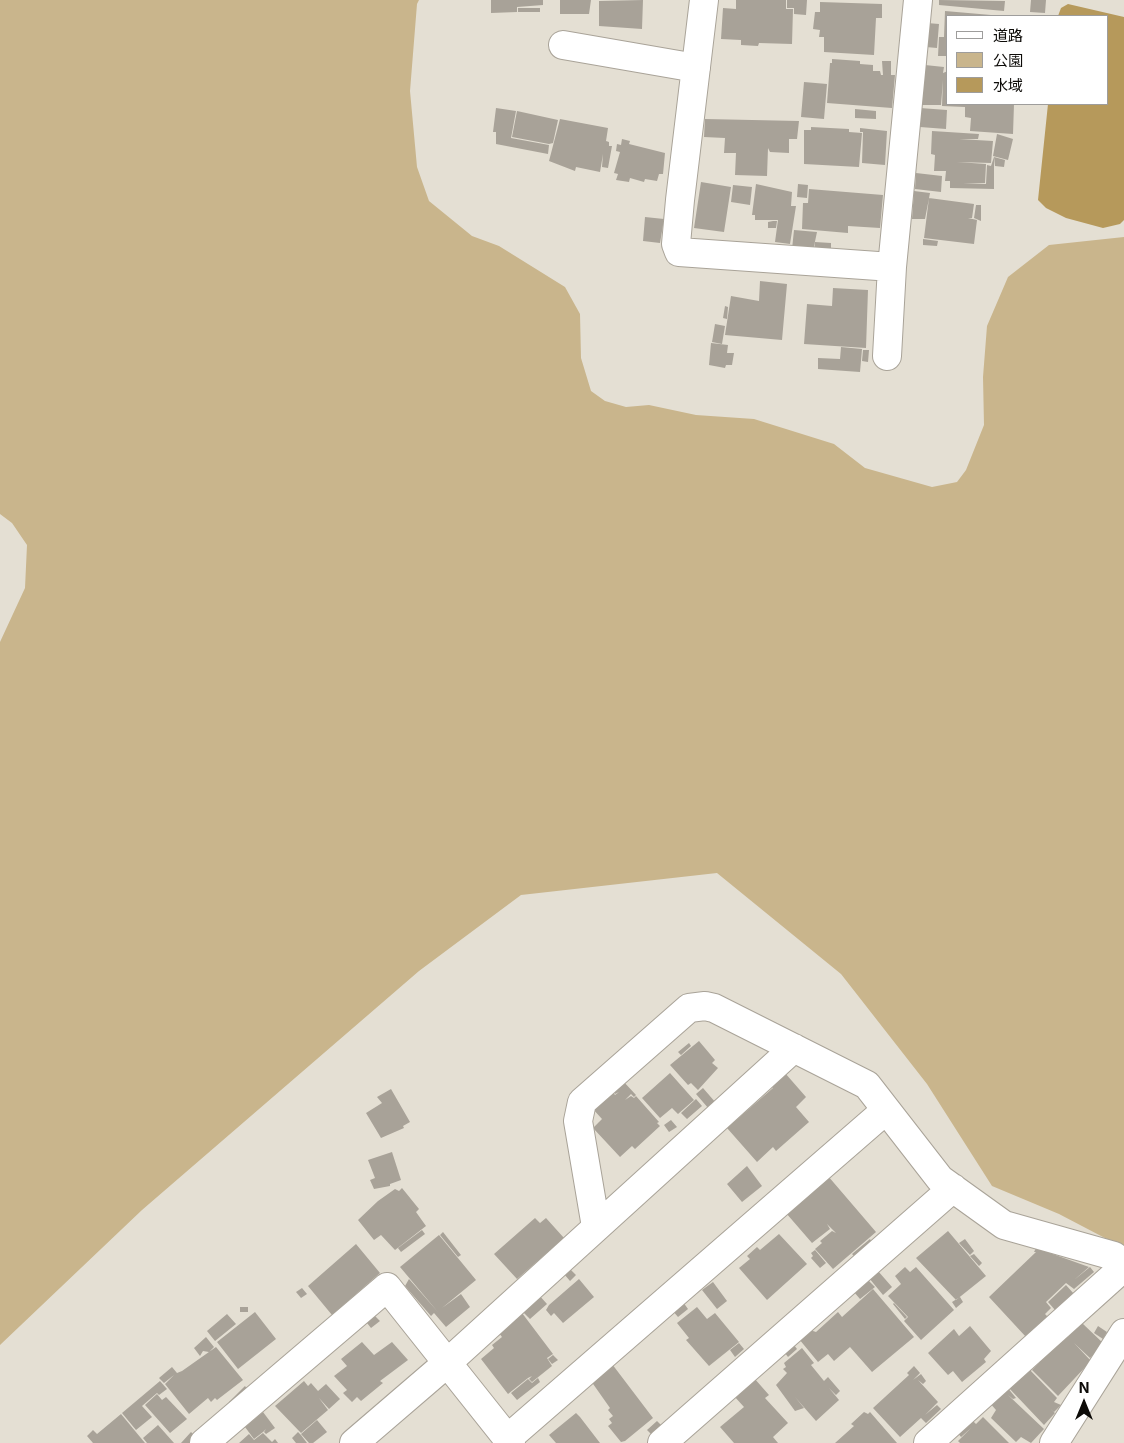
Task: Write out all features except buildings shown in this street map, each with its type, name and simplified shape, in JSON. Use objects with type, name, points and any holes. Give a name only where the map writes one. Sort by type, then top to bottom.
[{"type":"street","points":[[704,0],[676,244],[679,252],[892,267]]},
{"type":"street","points":[[887,356],[892,267],[918,0]]},
{"type":"street","points":[[563,45],[696,68]]},
{"type":"street","points":[[596,1227],[578,1121],[582,1102],[690,1008],[695,1006],[714,1008],[867,1085],[940,1178],[1004,1225],[1114,1256],[1124,1266],[928,1443]]},
{"type":"street","points":[[354,1443],[446,1364],[794,1048]]},
{"type":"street","points":[[204,1443],[387,1287],[446,1364],[509,1441],[886,1110]]},
{"type":"street","points":[[662,1443],[953,1188]]},
{"type":"street","points":[[1054,1443],[1124,1333]]},
{"type":"green space","points":[[0,0],[419,0],[417,4],[410,91],[417,167],[429,201],[472,236],[499,246],[565,287],[580,314],[581,358],[591,391],[605,401],[626,407],[649,405],[696,415],[754,419],[834,444],[865,468],[932,487],[957,482],[966,470],[984,425],[983,377],[987,326],[1008,277],[1049,245],[1124,237],[1124,1248],[1059,1214],[992,1186],[927,1084],[841,974],[717,873],[521,895],[419,971],[142,1210],[0,1345],[0,642],[25,588],[27,545],[12,523],[0,514]]},
{"type":"water","points":[[1068,4],[1124,17],[1124,220],[1120,224],[1103,228],[1066,218],[1046,208],[1038,200],[1048,105],[1109,105],[1109,15],[1058,15],[1061,8]]}]
